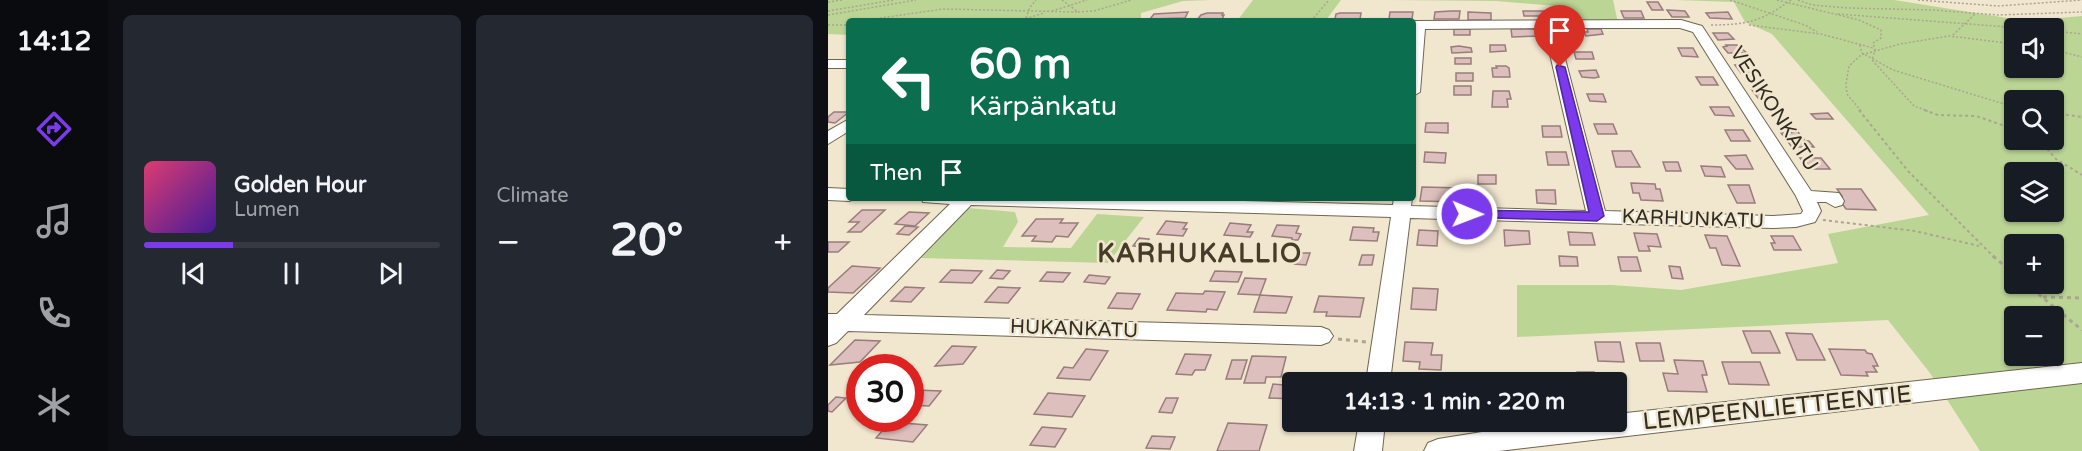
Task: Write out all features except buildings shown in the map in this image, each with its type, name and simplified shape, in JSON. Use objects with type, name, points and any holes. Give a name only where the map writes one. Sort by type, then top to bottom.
[{"type":"street","points":[[1416,25],[1496,20],[1550,25],[1681,24],[1693,26]]},
{"type":"street","points":[[1550,25],[1597,216]]},
{"type":"street","name":"VESIKONKATU","points":[[1693,26],[1698,29],[1805,196],[1812,211],[1808,218]]},
{"type":"street","points":[[828,64],[846,64]]},
{"type":"street","points":[[828,139],[846,126]]},
{"type":"street","points":[[828,194],[846,195]]},
{"type":"street","points":[[1805,196],[1832,197],[1835,201]]},
{"type":"street","points":[[833,327],[965,201]]},
{"type":"street","name":"KARHUNKATU","points":[[1073,201],[1402,206],[1773,222],[1808,218]]},
{"type":"street","points":[[1379,372],[1402,206]]},
{"type":"street","name":"HUKANKATU","points":[[833,327],[1321,336]]},
{"type":"street","name":"LEMPEENLIETTEENTIE","points":[[1438,451],[1517,436],[2082,373]]},
{"type":"street","points":[[1368,451],[1371,432]]},
{"type":"path","points":[[828,2],[842,0]]},
{"type":"path","points":[[828,11],[894,0]]},
{"type":"path","points":[[828,15],[916,0]]},
{"type":"path","points":[[1026,18],[1036,0]]},
{"type":"path","points":[[1062,0],[1072,5],[1078,12]]},
{"type":"path","points":[[1026,18],[1088,0]]},
{"type":"path","points":[[881,18],[943,9],[1094,11],[1131,0]]},
{"type":"path","points":[[1314,18],[1329,0]]},
{"type":"path","points":[[1730,0],[1805,26],[1821,34]]},
{"type":"path","points":[[1777,0],[1870,24],[1881,30],[1882,36],[1874,41],[1872,60],[1914,106],[1938,115],[1976,116],[2004,126]]},
{"type":"path","points":[[1749,25],[1764,20],[1791,0]]},
{"type":"path","points":[[1798,0],[1812,5],[1848,8],[1933,10],[1975,14],[2024,16],[2082,12]]},
{"type":"path","points":[[1918,0],[1998,6],[2082,0]]},
{"type":"path","points":[[1924,0],[1933,10]]},
{"type":"path","points":[[1833,14],[2004,27]]},
{"type":"path","points":[[1952,36],[1975,14]]},
{"type":"path","points":[[828,25],[846,24]]},
{"type":"path","points":[[1693,26],[1749,25],[1821,34],[1874,50]]},
{"type":"path","points":[[2064,33],[2082,34]]},
{"type":"path","points":[[2004,43],[1952,36],[1862,53],[1848,68],[1847,94],[1908,171],[1982,247],[2004,266]]},
{"type":"path","points":[[1860,45],[1862,53],[1893,70],[2004,104]]},
{"type":"path","points":[[2064,52],[2082,57]]},
{"type":"path","points":[[2064,114],[2082,117]]},
{"type":"path","points":[[2048,150],[2056,159],[2082,175]]},
{"type":"path","points":[[1808,218],[1915,231],[1982,247]]},
{"type":"path","points":[[2039,294],[2082,330]]},
{"type":"path","points":[[2043,297],[2082,298]]},
{"type":"path","points":[[1321,336],[1383,343]]},
{"type":"green space","points":[[828,0],[1211,0],[1183,1],[1141,13],[1141,18],[846,18],[846,35],[828,34]]},
{"type":"green space","points":[[1253,0],[1341,0],[1328,18],[1239,18]]},
{"type":"green space","points":[[1391,0],[1613,0],[1618,23],[1560,22],[1555,6],[1496,1]]},
{"type":"green space","points":[[1676,0],[1894,0],[2007,18],[2004,18],[2004,78],[2064,78],[2064,18],[2060,18],[2082,16],[2082,451],[1980,451],[1930,373],[1888,320],[1517,337],[1517,285],[1612,285],[1681,290],[1838,263],[1828,234],[1929,215],[1772,34],[1745,22],[1734,2]]},
{"type":"green space","points":[[968,208],[1015,212],[1018,222],[1003,247],[1071,248],[1097,214],[1144,217],[1108,263],[921,258]]},
{"type":"district","name":"KARHUKALLIO","points":[[1200,253]]},
{"type":"route","points":[[1467,214],[1597,216],[1560,67]]}]
